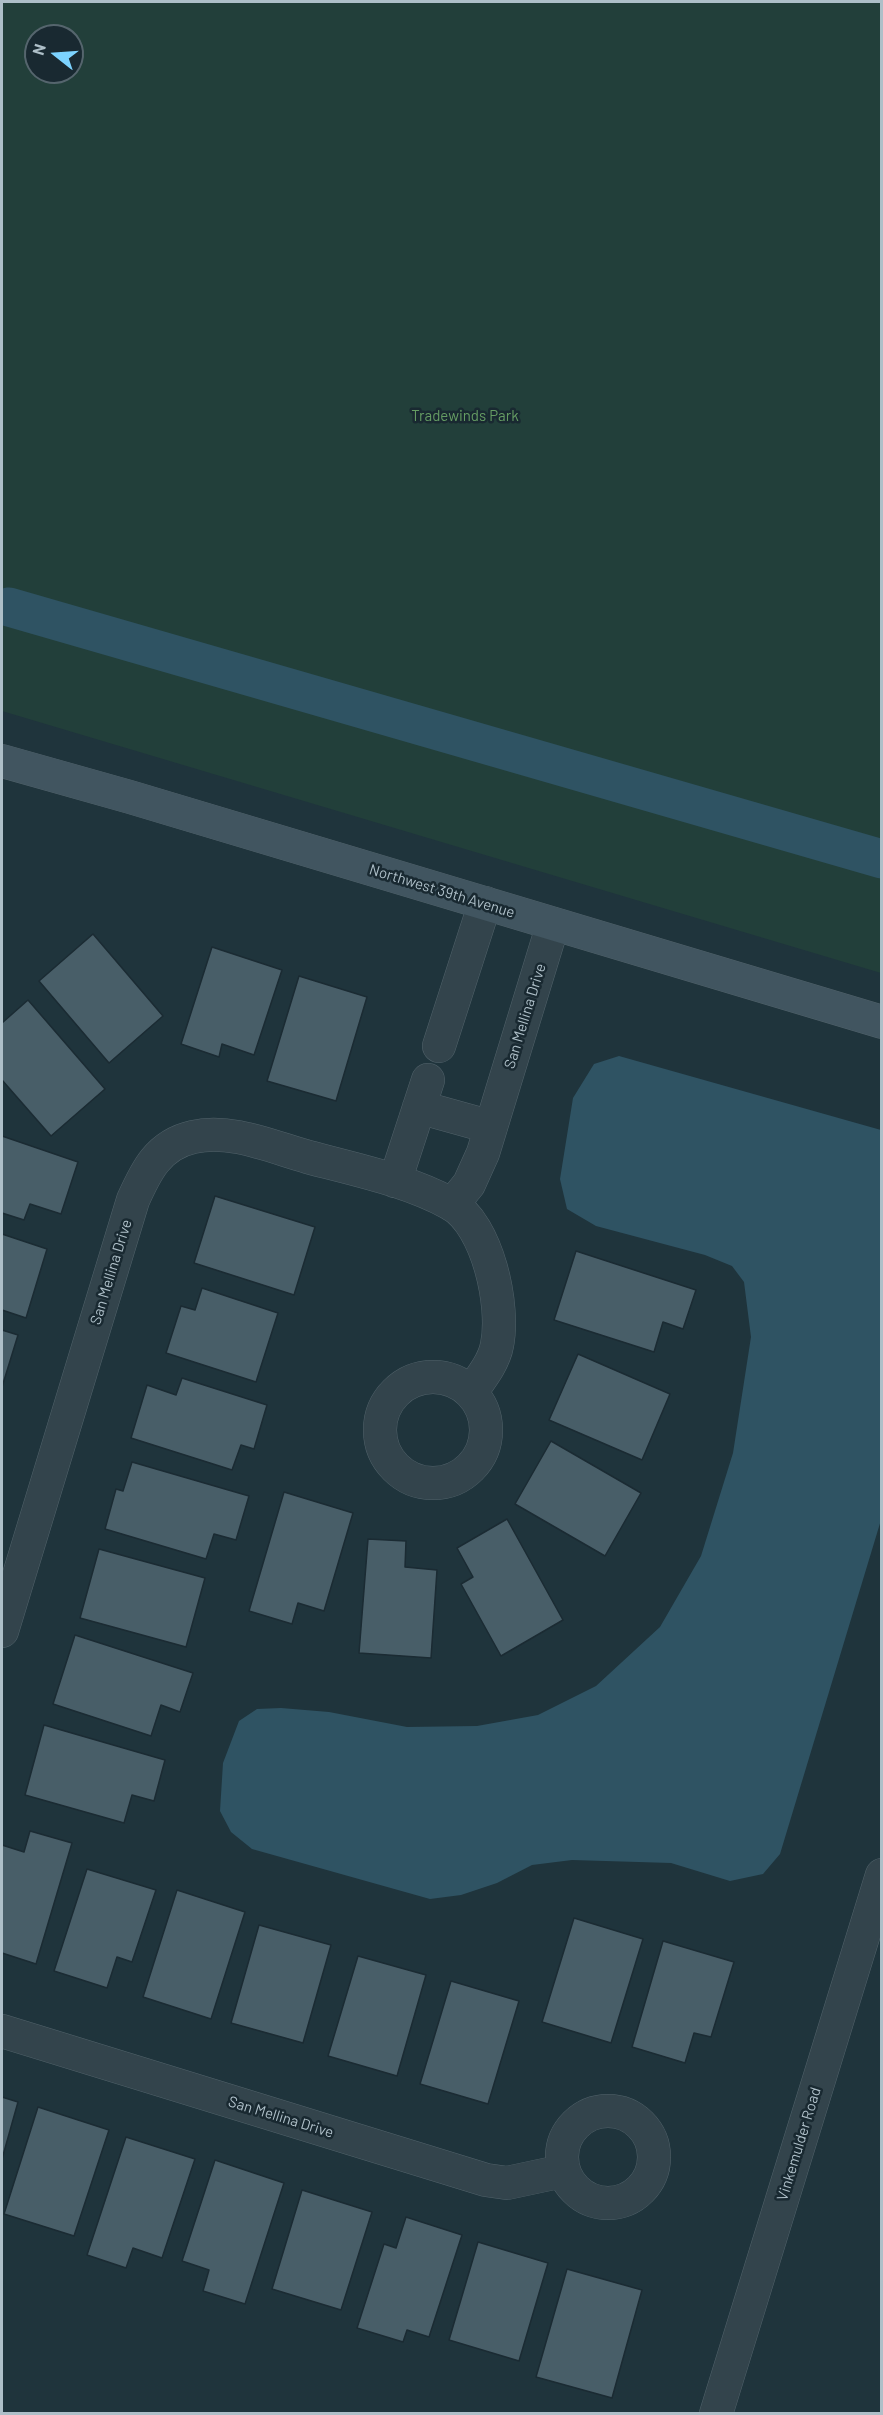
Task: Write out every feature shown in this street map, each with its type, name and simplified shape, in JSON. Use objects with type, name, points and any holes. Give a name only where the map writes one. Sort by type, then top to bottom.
[{"type":"street","name":"Northwest 39th Avenue","points":[[2,761],[141,800],[882,1022]]},
{"type":"street","points":[[439,1046],[485,903]]},
{"type":"street","name":"San Mellina Drive","points":[[452,1205],[469,1184],[483,1153],[553,924]]},
{"type":"street","points":[[395,1181],[423,1093],[491,1127]]},
{"type":"street","name":"San Mellina Drive","points":[[2,1631],[133,1200],[147,1168],[167,1149],[192,1137],[223,1134],[395,1181],[452,1205],[471,1223],[484,1250],[496,1286],[500,1320],[497,1347],[487,1370],[471,1392]]},
{"type":"street","name":"Vinkemulder Road","points":[[716,2414],[882,1875]]},
{"type":"street","name":"San Mellina Drive","points":[[2,2031],[486,2181],[507,2183],[563,2171]]},
{"type":"green space","name":"Tradewinds Park","points":[[2,2],[881,2],[881,973],[2,711]]},
{"type":"water","points":[[619,1056],[881,1130],[881,1520],[780,1854],[763,1874],[730,1881],[671,1863],[572,1860],[532,1865],[497,1883],[461,1895],[430,1899],[252,1849],[231,1832],[220,1811],[223,1763],[239,1721],[257,1709],[281,1708],[329,1712],[407,1727],[477,1726],[538,1715],[596,1686],[660,1627],[701,1556],[733,1453],[751,1337],[744,1282],[732,1266],[705,1255],[596,1226],[567,1209],[560,1179],[573,1098],[594,1064]]},
{"type":"building","points":[[93,934],[163,1016],[109,1063],[39,981]]},
{"type":"building","points":[[212,947],[282,970],[254,1055],[222,1044],[219,1057],[181,1044]]},
{"type":"building","points":[[299,976],[367,997],[336,1101],[267,1081]]},
{"type":"building","points":[[28,1000],[105,1089],[51,1136],[2,1080],[2,1023]]},
{"type":"building","points":[[2,1136],[78,1162],[61,1214],[30,1204],[24,1220],[2,1213]]},
{"type":"building","points":[[215,1196],[315,1227],[294,1295],[194,1263]]},
{"type":"building","points":[[2,1234],[47,1249],[26,1318],[2,1310]]},
{"type":"building","points":[[576,1251],[696,1290],[683,1329],[663,1322],[654,1352],[554,1320]]},
{"type":"building","points":[[202,1288],[278,1313],[256,1382],[166,1353],[181,1306],[195,1310]]},
{"type":"building","points":[[2,1330],[18,1335],[2,1387]]},
{"type":"building","points":[[578,1354],[670,1394],[642,1460],[549,1420]]},
{"type":"building","points":[[182,1378],[267,1405],[254,1449],[241,1445],[232,1470],[131,1438],[147,1385],[176,1395]]},
{"type":"building","points":[[551,1441],[641,1493],[605,1556],[515,1504]]},
{"type":"building","points":[[132,1462],[249,1496],[236,1540],[214,1534],[206,1559],[105,1529],[116,1489],[123,1491]]},
{"type":"building","points":[[284,1492],[353,1513],[324,1611],[298,1603],[292,1624],[249,1611]]},
{"type":"building","points":[[507,1519],[563,1620],[501,1656],[461,1584],[473,1577],[457,1548]]},
{"type":"building","points":[[368,1539],[406,1541],[405,1567],[437,1570],[431,1658],[359,1653]]},
{"type":"building","points":[[99,1549],[205,1578],[186,1647],[80,1618]]},
{"type":"building","points":[[75,1635],[193,1673],[180,1712],[161,1705],[151,1736],[53,1704]]},
{"type":"building","points":[[44,1725],[165,1760],[154,1801],[132,1795],[124,1823],[25,1795]]},
{"type":"building","points":[[30,1831],[72,1843],[36,1964],[2,1953],[2,1845],[24,1852]]},
{"type":"building","points":[[87,1869],[156,1890],[132,1962],[117,1957],[107,1988],[54,1971]]},
{"type":"building","points":[[177,1890],[245,1912],[211,2019],[143,1997]]},
{"type":"building","points":[[574,1918],[643,1939],[611,2043],[542,2022]]},
{"type":"building","points":[[259,1925],[331,1945],[303,2043],[231,2023]]},
{"type":"building","points":[[663,1941],[734,1962],[711,2037],[694,2033],[685,2063],[632,2047]]},
{"type":"building","points":[[358,1956],[426,1975],[397,2076],[328,2056]]},
{"type":"building","points":[[451,1981],[519,2001],[488,2104],[420,2084]]},
{"type":"building","points":[[2,2097],[18,2102],[2,2159]]},
{"type":"building","points":[[38,2107],[109,2130],[74,2236],[4,2214]]},
{"type":"building","points":[[126,2137],[195,2159],[162,2258],[133,2248],[126,2268],[87,2255]]},
{"type":"building","points":[[215,2160],[284,2183],[245,2304],[203,2291],[209,2270],[182,2261]]},
{"type":"building","points":[[302,2190],[372,2212],[341,2310],[272,2289]]},
{"type":"building","points":[[406,2217],[462,2235],[429,2337],[407,2330],[403,2342],[357,2328],[384,2244],[396,2248]]},
{"type":"building","points":[[478,2242],[548,2263],[519,2361],[449,2340]]},
{"type":"building","points":[[567,2269],[642,2290],[612,2398],[536,2377]]},
{"type":"waterway","points":[[9,607],[882,859]]}]
